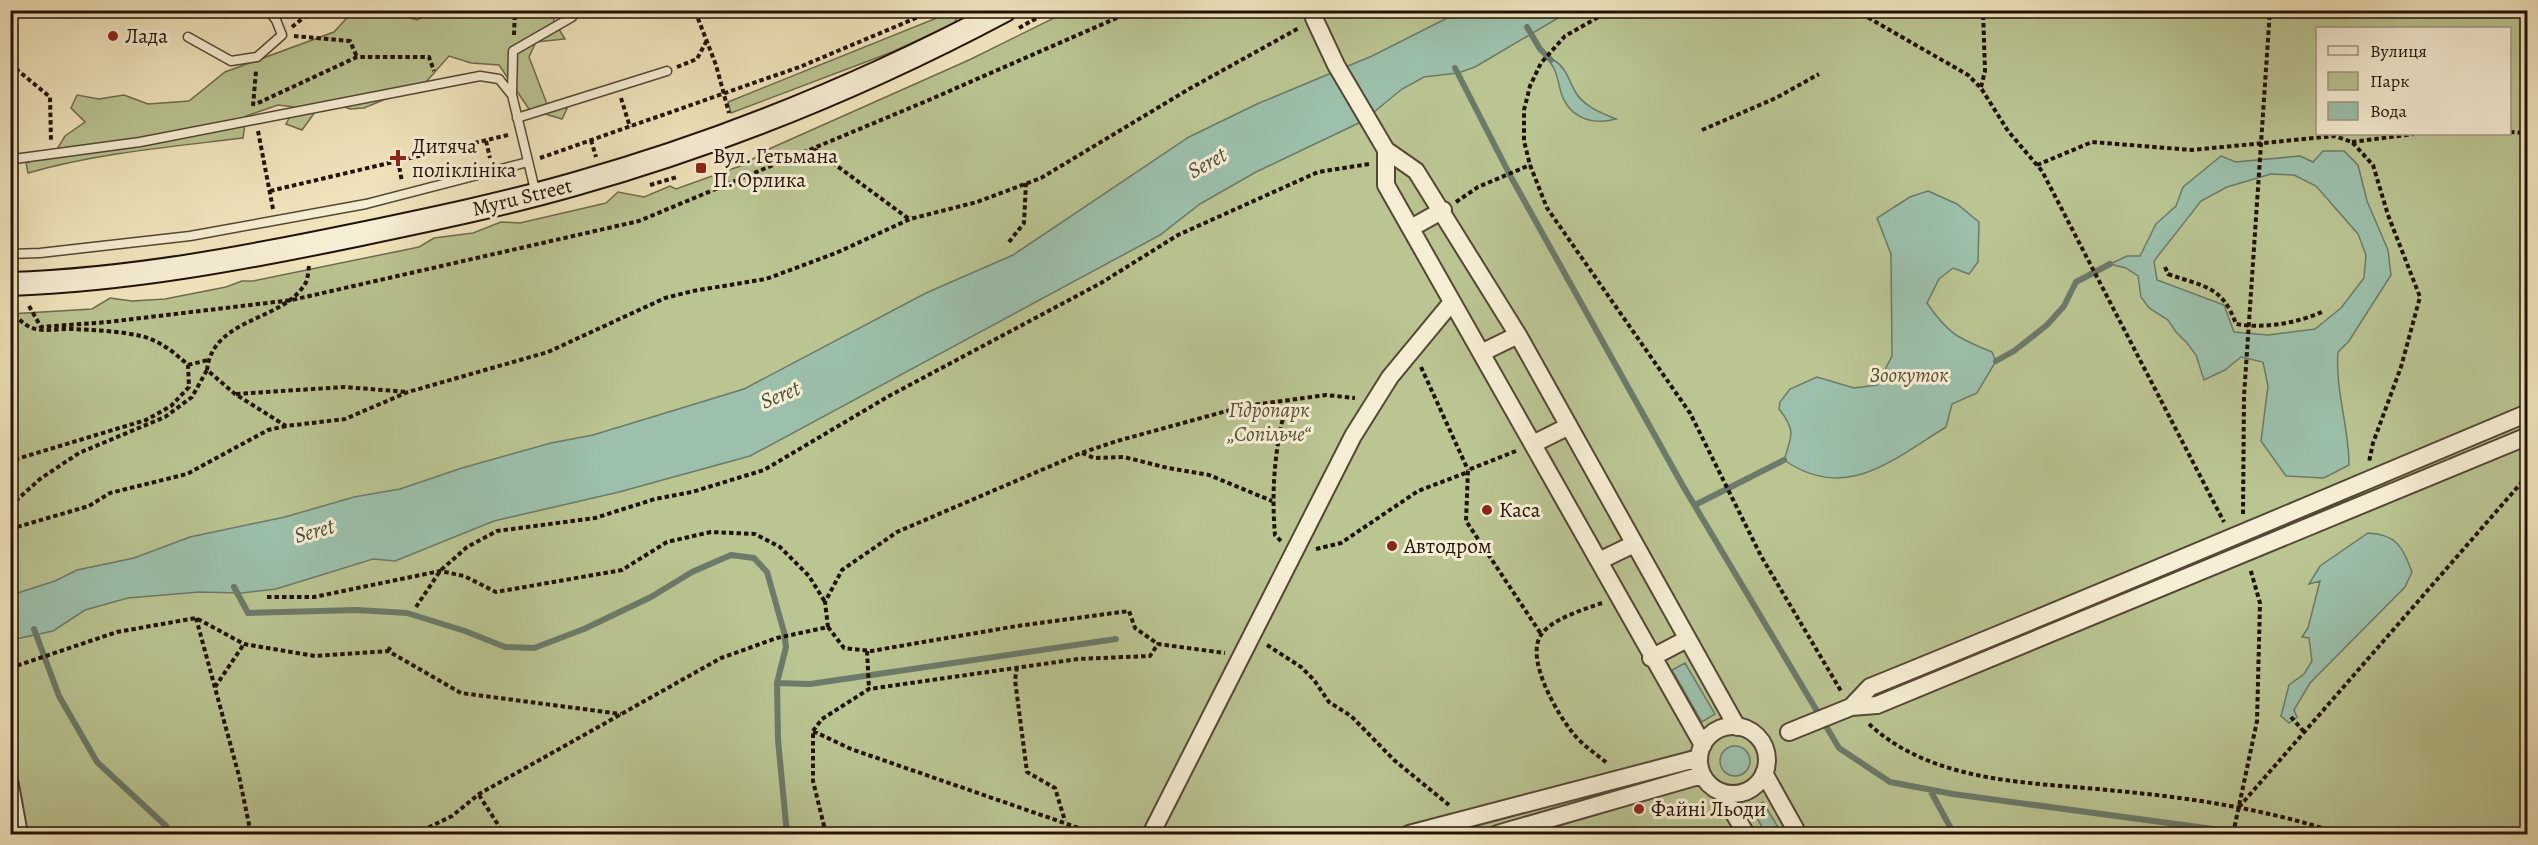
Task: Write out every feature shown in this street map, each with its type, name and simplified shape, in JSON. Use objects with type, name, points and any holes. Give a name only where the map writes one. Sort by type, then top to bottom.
[{"type":"main road","name":"Myru Street","points":[[10,285],[105,279],[239,260],[536,195],[634,166],[758,123],[877,75],[981,16],[1005,10]]},
{"type":"street","points":[[1314,18],[1336,65],[1386,150],[1416,171],[1443,210],[1518,335],[1737,727]]},
{"type":"street","points":[[1386,150],[1386,185],[1599,561],[1701,751],[1702,776],[1712,788],[1722,793],[1747,792],[1756,786],[1764,773],[1767,759],[1763,745],[1749,730],[1737,727],[1721,728],[1712,733],[1701,751],[1624,778],[1408,834]]},
{"type":"street","points":[[1411,228],[1443,210]]},
{"type":"street","points":[[1151,834],[1353,436],[1414,348],[1452,302]]},
{"type":"street","points":[[1481,353],[1518,335]]},
{"type":"street","points":[[1851,707],[1870,687],[2050,614],[2528,413]]},
{"type":"street","points":[[1533,444],[1569,426]]},
{"type":"street","points":[[1763,745],[1811,722],[1851,707],[1877,705],[2528,436]]},
{"type":"street","points":[[2382,474],[2396,490]]},
{"type":"street","points":[[2239,533],[2246,552]]},
{"type":"street","points":[[1599,561],[1634,544]]},
{"type":"street","points":[[2050,614],[2057,630]]},
{"type":"street","points":[[1651,658],[1688,639]]},
{"type":"street","points":[[1764,773],[1798,834]]},
{"type":"street","points":[[1497,812],[1500,833],[1702,776]]},
{"type":"street","points":[[10,785],[19,834]]},
{"type":"street","points":[[1722,793],[1746,834]]},
{"type":"lane","points":[[188,37],[231,61],[257,57],[282,35],[276,20],[268,10]]},
{"type":"lane","points":[[536,195],[512,95],[513,51],[572,17]]},
{"type":"lane","points":[[517,118],[667,71]]},
{"type":"lane","points":[[10,173],[14,159],[140,142],[480,76],[500,79],[512,95]]},
{"type":"lane","points":[[10,254],[40,253],[201,234],[366,204],[528,162]]},
{"type":"path","points":[[282,35],[313,10]]},
{"type":"path","points":[[513,51],[515,10]]},
{"type":"path","points":[[708,10],[697,16],[723,95]]},
{"type":"path","points":[[528,162],[802,66],[935,10]]},
{"type":"path","points":[[29,306],[41,327],[108,322],[292,300],[639,221],[813,149],[1135,10]]},
{"type":"path","points":[[1611,10],[1565,36],[1544,60],[1530,86],[1524,110],[1524,141],[1530,165],[1547,208],[1690,413],[1761,556],[1851,707],[1886,739],[1912,755],[1971,774],[2239,808],[2301,821],[2341,834]]},
{"type":"path","points":[[1855,10],[1968,75],[1981,88],[2008,131],[2037,165],[2090,262],[2228,531],[2239,533],[2243,522],[2244,396],[2270,10]]},
{"type":"path","points":[[1981,88],[1985,70],[1983,10]]},
{"type":"path","points":[[10,529],[89,506],[110,493],[187,474],[268,430],[345,419],[408,392],[548,352],[665,298],[766,279],[836,253],[910,219],[977,202],[1041,178],[1108,140],[1189,89],[1269,47],[1314,18]]},
{"type":"path","points":[[282,35],[350,41],[357,57]]},
{"type":"path","points":[[667,71],[697,59],[707,41]]},
{"type":"path","points":[[242,107],[253,105],[357,57],[429,57],[434,68]]},
{"type":"path","points":[[10,64],[50,97],[51,154]]},
{"type":"path","points":[[1702,130],[1776,98],[1819,74]]},
{"type":"path","points":[[253,105],[255,86]]},
{"type":"path","points":[[618,88],[630,128]]},
{"type":"path","points":[[270,190],[521,132]]},
{"type":"path","points":[[2511,132],[2528,133]]},
{"type":"path","points":[[2037,165],[2092,142],[2192,150],[2335,136],[2352,142],[2407,135]]},
{"type":"path","points":[[260,138],[273,208]]},
{"type":"path","points":[[591,140],[597,160]]},
{"type":"path","points":[[486,141],[490,159]]},
{"type":"path","points":[[2352,142],[2373,165],[2388,215],[2420,297],[2401,367],[2373,443],[2369,462],[2382,474]]},
{"type":"path","points":[[813,149],[910,219]]},
{"type":"path","points":[[416,608],[440,571],[467,547],[497,531],[595,518],[764,470],[890,396],[1101,283],[1178,235],[1318,172],[1377,162],[1386,150]]},
{"type":"path","points":[[398,161],[402,183]]},
{"type":"path","points":[[1463,197],[1530,165]]},
{"type":"path","points":[[1009,242],[1024,223],[1026,183]]},
{"type":"path","points":[[10,506],[40,479],[79,453],[165,417],[192,397],[207,370],[208,360],[230,332],[292,300],[306,283],[309,263]]},
{"type":"path","points":[[2165,267],[2168,273],[2216,290],[2229,304],[2236,324],[2250,327],[2308,318],[2324,311]]},
{"type":"path","points":[[10,308],[17,318],[31,328],[44,332],[70,329],[143,336],[173,351],[188,365],[189,387],[171,406],[146,420],[10,461]]},
{"type":"path","points":[[1414,348],[1468,471],[1466,521],[1541,634]]},
{"type":"path","points":[[188,365],[208,360]]},
{"type":"path","points":[[207,370],[235,394],[286,426]]},
{"type":"path","points":[[235,394],[344,387],[408,392]]},
{"type":"path","points":[[825,602],[842,570],[897,532],[1081,453],[1245,406],[1326,394],[1351,396],[1373,405]]},
{"type":"path","points":[[1288,399],[1280,425],[1272,501],[1275,535],[1293,553],[1341,543],[1418,491],[1533,444]]},
{"type":"path","points":[[1081,453],[1094,458],[1124,457],[1209,475],[1272,501]]},
{"type":"path","points":[[2239,808],[2528,475]]},
{"type":"path","points":[[267,597],[314,597],[440,571],[464,576],[496,592],[622,570],[667,542],[711,532],[755,534],[780,547],[809,576],[825,602],[828,627],[844,648],[867,651],[1129,611],[1135,628],[1158,644],[1213,649],[1240,657]]},
{"type":"path","points":[[2233,834],[2257,721],[2260,603],[2246,552]]},
{"type":"path","points":[[1617,597],[1564,617],[1541,634],[1536,652],[1540,675],[1573,733],[1624,778]]},
{"type":"path","points":[[10,668],[117,632],[196,618],[244,644],[315,656],[388,651],[461,693],[621,714]]},
{"type":"path","points":[[196,618],[239,776],[251,834]]},
{"type":"path","points":[[415,834],[452,816],[479,794],[721,658],[777,638],[828,627]]},
{"type":"path","points":[[1250,637],[1301,667],[1314,680],[1329,702],[1351,716],[1394,760],[1467,820]]},
{"type":"path","points":[[215,687],[244,644]]},
{"type":"path","points":[[826,834],[813,781],[813,731],[822,719],[869,689],[1078,659],[1150,656],[1158,644]]},
{"type":"path","points":[[388,651],[391,646]]},
{"type":"path","points":[[867,651],[869,689]]},
{"type":"path","points":[[1017,667],[1015,680],[1027,772],[1055,788],[1065,822]]},
{"type":"path","points":[[2291,717],[2305,733]]},
{"type":"path","points":[[813,731],[851,749],[1096,834]]},
{"type":"path","points":[[479,794],[504,834]]},
{"type":"green space","points":[[353,11],[424,11],[410,18],[417,20],[434,11],[553,11],[554,21],[565,39],[536,42],[529,57],[547,104],[573,96],[562,119],[529,109],[499,65],[471,63],[449,56],[417,92],[393,96],[364,108],[350,109],[337,104],[318,108],[302,130],[286,124],[295,107],[278,105],[246,116],[243,138],[81,160],[28,173],[26,163],[56,151],[65,136],[85,122],[71,108],[77,95],[99,99],[124,95],[148,104],[189,101],[225,72],[334,32]]},
{"type":"green space","points":[[954,11],[958,12],[955,23],[892,52],[731,113],[728,102]]},
{"type":"green space","name":"Гідропарк „Сопільче“","points":[[1068,11],[2527,11],[2527,834],[11,834],[10,314],[92,309],[110,298],[132,301],[165,299],[226,287],[242,281],[253,281],[419,247],[434,238],[473,233],[501,222],[520,223],[606,203],[618,192],[644,197],[670,186],[676,189],[743,165],[769,149],[969,60]]},
{"type":"water","name":"Seret","points":[[1461,11],[1570,11],[1475,67],[1458,73],[1424,77],[1402,89],[1363,121],[1256,172],[1200,204],[1160,235],[750,456],[619,492],[494,521],[395,561],[373,559],[276,589],[242,593],[199,592],[128,598],[85,610],[53,631],[11,640],[11,595],[55,581],[77,570],[134,558],[190,537],[285,517],[354,497],[400,489],[462,468],[551,443],[593,435],[744,389],[926,293],[1013,255],[1189,137],[1257,104],[1372,56]]},
{"type":"water","points":[[1552,59],[1564,70],[1576,93],[1584,102],[1616,119],[1589,120],[1574,113],[1563,99],[1550,62]]},
{"type":"water","points":[[2323,151],[2344,151],[2358,165],[2367,201],[2388,250],[2391,275],[2349,341],[2338,352],[2338,381],[2349,465],[2324,478],[2286,476],[2261,441],[2268,386],[2263,362],[2241,357],[2225,370],[2204,380],[2196,355],[2187,343],[2168,320],[2149,308],[2141,297],[2138,276],[2126,268],[2110,264],[2127,256],[2140,256],[2156,224],[2176,206],[2183,187],[2221,156],[2236,162],[2300,156],[2313,162]],"holes":[[[2271,174],[2294,175],[2316,186],[2358,234],[2366,255],[2364,278],[2341,308],[2315,329],[2268,335],[2234,332],[2224,305],[2157,280],[2154,261],[2201,201],[2227,187]]]},
{"type":"water","points":[[1928,191],[1957,204],[1979,222],[1978,262],[1969,274],[1953,268],[1939,279],[1927,303],[1941,322],[1955,334],[1992,352],[1996,361],[1977,393],[1952,404],[1946,427],[1907,452],[1868,472],[1848,477],[1828,478],[1807,472],[1784,460],[1791,433],[1788,422],[1779,409],[1780,402],[1790,389],[1817,377],[1854,388],[1877,385],[1892,356],[1891,254],[1877,218],[1910,197]]},
{"type":"water","points":[[2368,533],[2392,539],[2402,549],[2412,572],[2405,587],[2310,683],[2294,710],[2297,717],[2289,723],[2281,716],[2289,685],[2304,674],[2312,661],[2309,638],[2302,637],[2308,628],[2320,581],[2309,584],[2320,566]]},
{"type":"water","points":[[1685,663],[1715,714],[1702,722],[1672,670]]},
{"type":"water","points":[[1735,746],[1741,747],[1749,755],[1749,767],[1741,775],[1735,776],[1729,775],[1721,767],[1720,761],[1721,755],[1729,747]]},
{"type":"water","points":[[1763,802],[1782,834],[1766,834],[1752,809]]},
{"type":"waterway","points":[[1527,27],[1540,49],[1551,60]]},
{"type":"waterway","points":[[1455,68],[1511,177],[1683,486],[1839,748],[1890,782],[1953,794],[2250,834]]},
{"type":"waterway","points":[[1996,361],[2014,351],[2047,325],[2064,306],[2076,282],[2110,264]]},
{"type":"waterway","points":[[1695,505],[1784,460]]},
{"type":"waterway","points":[[234,587],[248,613],[357,610],[407,613],[465,631],[505,647],[534,648],[584,629],[651,597],[692,572],[731,555],[754,558],[767,572],[786,647],[777,683],[778,740],[787,834]]},
{"type":"waterway","points":[[34,629],[59,696],[97,762],[166,826],[171,834]]},
{"type":"waterway","points":[[777,683],[810,684],[1116,639]]},
{"type":"waterway","points":[[1930,790],[1954,834]]},
{"type":"place","name":"Лада","points":[[113,36]]},
{"type":"place","name":"Дитяча поліклініка","points":[[398,158]]},
{"type":"place","name":"Вул. Гетьмана П. Орлика","points":[[701,168]]},
{"type":"place","name":"Каса","points":[[1487,510]]},
{"type":"place","name":"Автодром","points":[[1392,546]]},
{"type":"place","name":"Файні Льоди","points":[[1639,809]]},
{"type":"park label","name":"Зоокуток","points":[[1909,375]]}]
